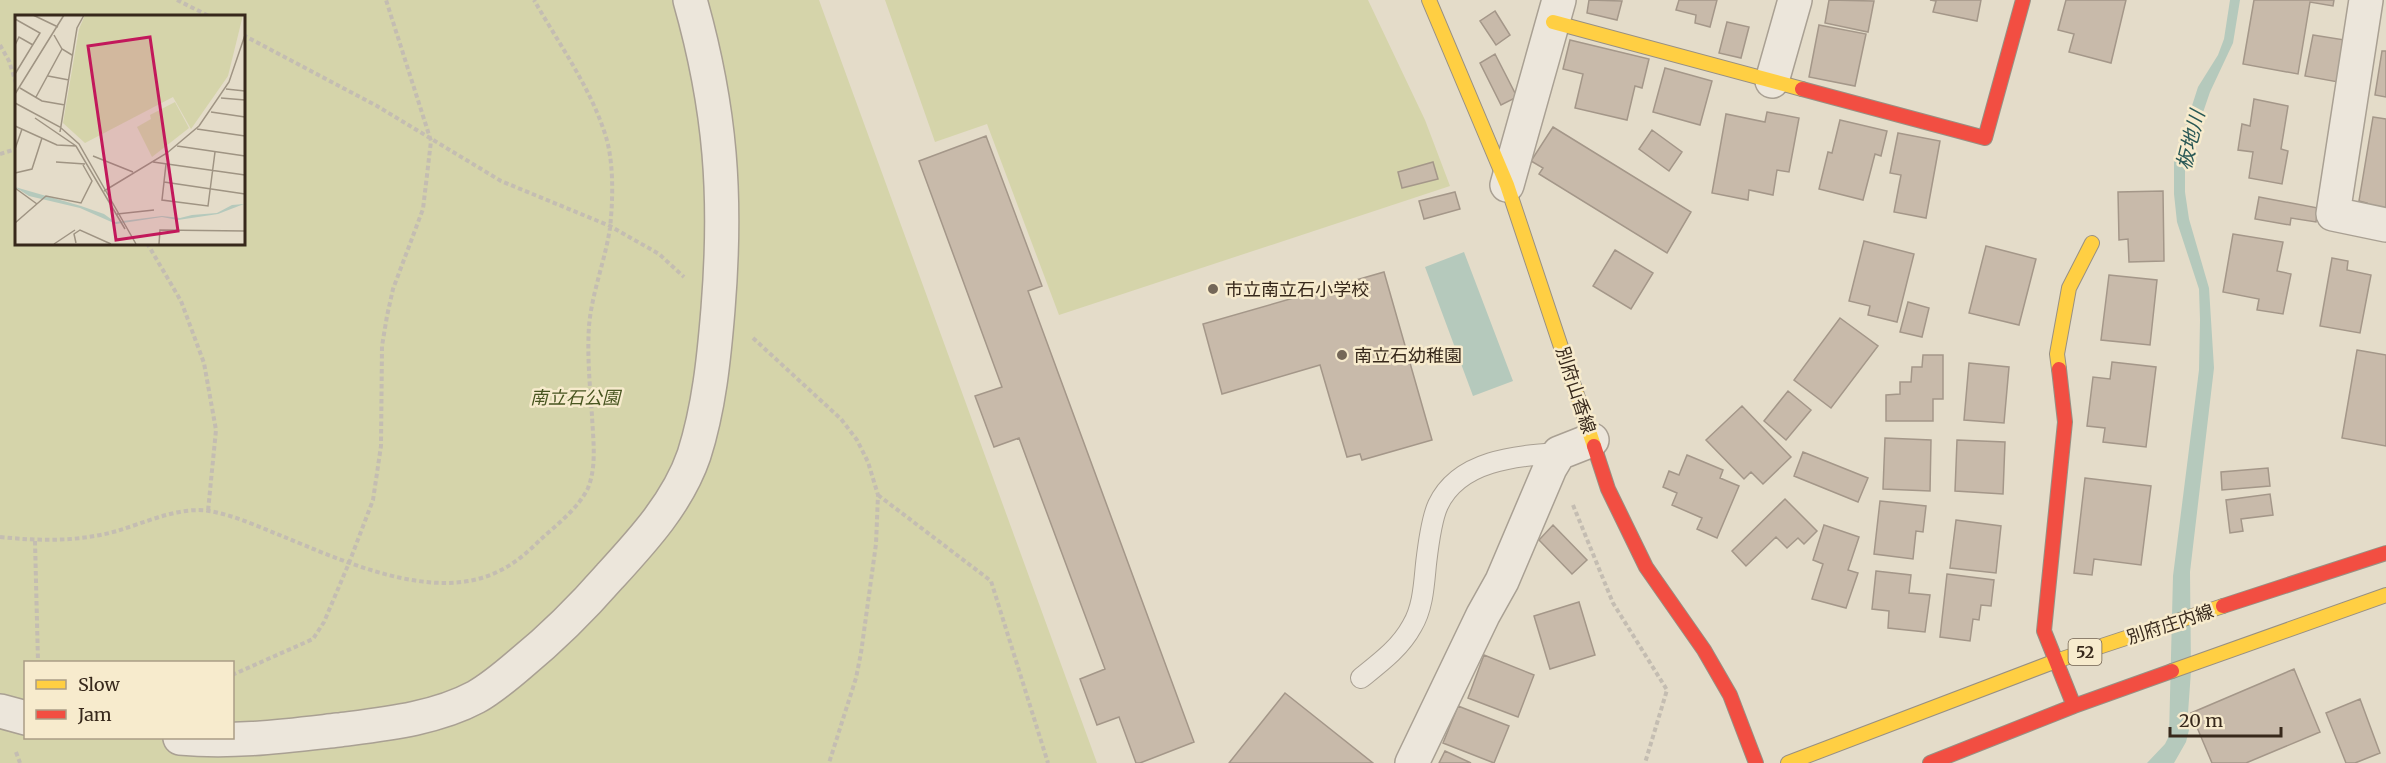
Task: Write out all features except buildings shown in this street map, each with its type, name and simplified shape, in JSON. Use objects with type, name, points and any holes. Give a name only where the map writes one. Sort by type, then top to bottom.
[{"type":"main road","name":"別府山香線","points":[[1429,0],[1507,185],[1608,489],[1646,567],[1704,650],[1730,695],[1756,763]]},
{"type":"main road","points":[[1556,11],[1772,81],[1985,138],[2024,0]]},
{"type":"main road","points":[[2074,706],[2044,631],[2065,422],[2057,354],[2069,288],[2092,243]]},
{"type":"main road","name":"別府庄内線","points":[[1788,763],[2056,661],[2386,553]]},
{"type":"main road","points":[[1930,763],[2074,706],[2386,595]]},
{"type":"street","points":[[234,739],[260,739],[367,726],[426,715],[474,698],[494,687],[550,639],[581,608],[661,517],[686,474],[710,390],[722,261],[723,194],[716,116],[705,53],[690,0]]},
{"type":"street","points":[[1772,81],[1795,0]]},
{"type":"street","points":[[2366,0],[2333,214],[2386,225]]},
{"type":"street","points":[[1507,185],[1556,11]]},
{"type":"street","points":[[1412,763],[1483,615],[1502,581],[1550,468],[1559,453],[1592,440]]},
{"type":"street","points":[[0,711],[24,717]]},
{"type":"lane","points":[[1361,678],[1400,644],[1414,624],[1422,596],[1428,548],[1437,506],[1448,489],[1466,474],[1490,463],[1516,456],[1559,453]]},
{"type":"path","points":[[177,0],[207,15]]},
{"type":"path","points":[[234,674],[313,639],[324,622],[364,527],[377,480],[381,446],[382,346],[393,289],[423,209],[431,141],[386,0]]},
{"type":"path","points":[[0,537],[35,541],[70,541],[117,531],[177,513],[208,511],[256,525],[349,563],[416,581],[446,583],[475,579],[498,572],[521,558],[573,509],[588,488],[594,457],[589,326],[591,304],[610,226],[611,163],[606,138],[584,85],[534,0]]},
{"type":"path","points":[[244,36],[377,106],[431,141]]},
{"type":"path","points":[[0,45],[9,61],[15,80]]},
{"type":"path","points":[[0,154],[15,149]]},
{"type":"path","points":[[148,244],[181,301],[204,363],[216,430],[208,511]]},
{"type":"path","points":[[1559,453],[1569,494],[1613,603],[1667,690],[1645,763]]},
{"type":"path","points":[[878,495],[991,581],[1048,763]]},
{"type":"path","points":[[35,541],[38,661]]},
{"type":"green space","name":"南立石公園","points":[[0,0],[819,0],[1097,763],[0,763]]},
{"type":"green space","points":[[885,0],[1368,0],[1425,120],[1450,186],[1059,315],[987,124],[935,142]]},
{"type":"water","name":"板地川","points":[[2230,0],[2240,0],[2233,43],[2210,92],[2185,165],[2185,192],[2189,219],[2209,288],[2214,368],[2190,572],[2189,730],[2186,742],[2174,763],[2147,763],[2165,744],[2169,736],[2173,576],[2199,370],[2199,289],[2177,222],[2174,162],[2198,87],[2218,55],[2224,39]]},
{"type":"water","points":[[1464,252],[1513,381],[1473,396],[1425,267]]},
{"type":"traffic: slow","points":[[1429,0],[1507,185],[1594,446]]},
{"type":"traffic: slow","points":[[1553,22],[1802,89]]},
{"type":"traffic: slow","points":[[2059,369],[2057,354],[2069,288],[2092,243]]},
{"type":"traffic: slow","points":[[2172,671],[2386,595]]},
{"type":"traffic: slow","points":[[1788,763],[2056,661],[2223,606]]},
{"type":"traffic: jam","points":[[1802,89],[1985,138],[2023,0]]},
{"type":"traffic: jam","points":[[2059,369],[2065,422],[2044,631],[2074,706]]},
{"type":"traffic: jam","points":[[1594,446],[1608,489],[1646,567],[1704,650],[1730,695],[1756,763]]},
{"type":"traffic: jam","points":[[2223,606],[2386,553]]},
{"type":"traffic: jam","points":[[1930,763],[2074,706],[2172,671]]},
{"type":"place","name":"市立南立石小学校","points":[[1213,289]]},
{"type":"place","name":"南立石幼稚園","points":[[1342,355]]}]
